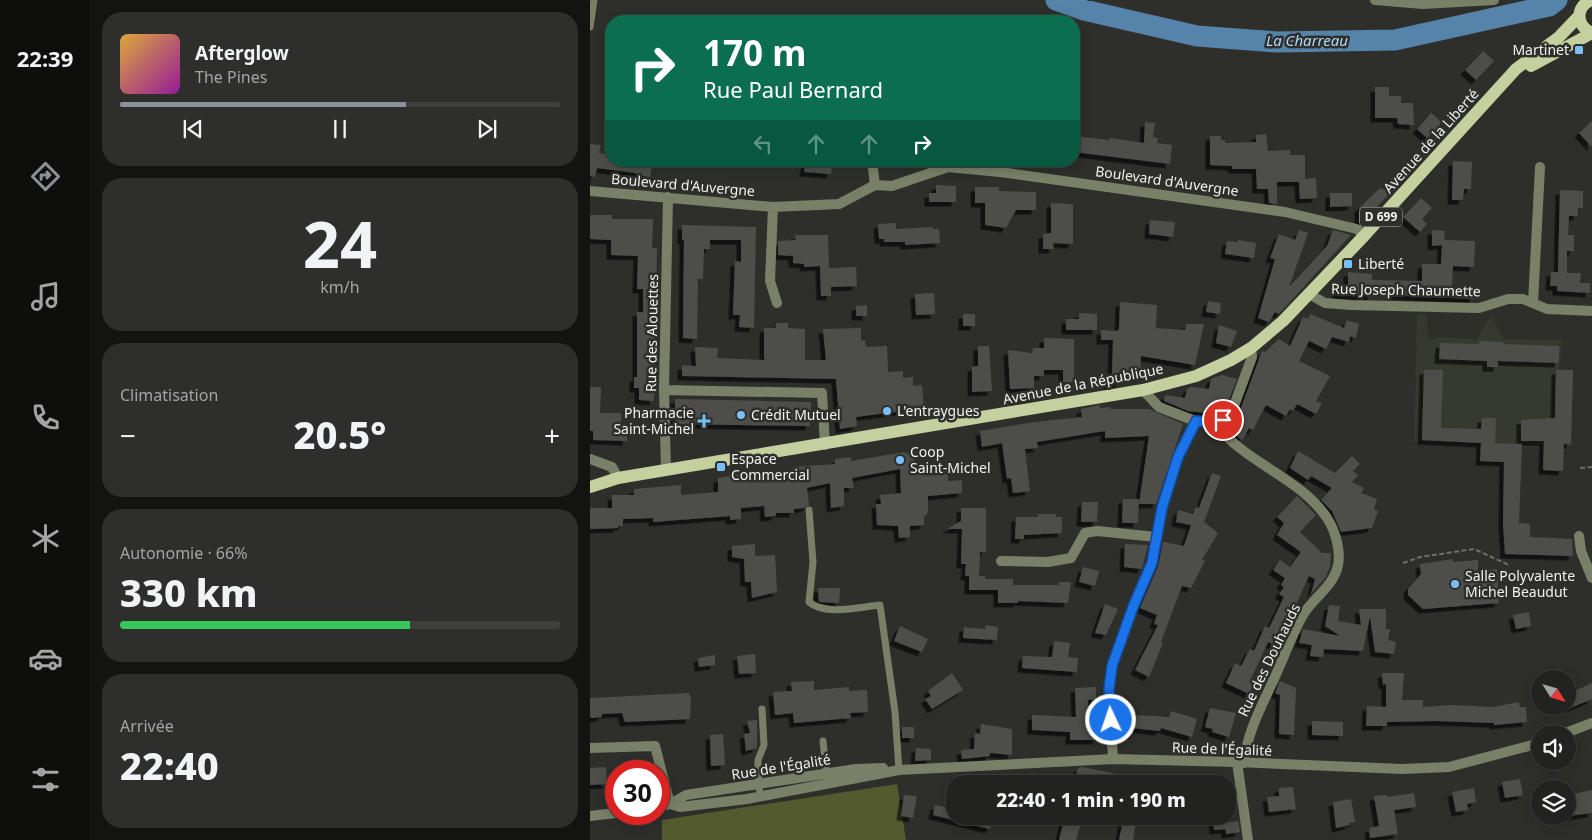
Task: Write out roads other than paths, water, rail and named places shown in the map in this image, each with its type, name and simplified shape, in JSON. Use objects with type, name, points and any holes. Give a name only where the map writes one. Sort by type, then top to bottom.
[{"type":"main road","name":"Avenue de la Liberté","points":[[1251,348],[1283,321],[1309,294],[1516,69],[1559,37],[1579,16],[1586,1]]},
{"type":"main road","name":"Avenue de la Liberté","points":[[1579,16],[1582,27],[1592,33]]},
{"type":"main road","name":"Avenue de la Liberté","points":[[1505,81],[1592,33]]},
{"type":"main road","name":"Avenue de la République","points":[[590,487],[618,478],[1144,390],[1196,376],[1231,360],[1251,348]]},
{"type":"street","points":[[1375,0],[1423,4],[1494,0]]},
{"type":"street","points":[[873,167],[875,185]]},
{"type":"street","name":"Boulevard d'Auvergne","points":[[590,191],[773,206],[839,204],[875,185],[892,186],[948,167],[1000,167],[1285,212],[1356,230],[1364,236]]},
{"type":"street","points":[[1533,303],[1540,167]]},
{"type":"street","name":"Rue des Alouettes","points":[[666,470],[664,390],[668,197]]},
{"type":"street","name":"Boulevard d'Auvergne","points":[[773,206],[770,280],[778,304]]},
{"type":"street","name":"Rue Joseph Chaumette","points":[[1309,294],[1325,303],[1351,305],[1479,308],[1508,299],[1533,303],[1547,309],[1592,310]]},
{"type":"street","points":[[1144,390],[1159,407],[1196,421],[1215,423],[1231,414],[1252,357],[1251,348]]},
{"type":"street","points":[[664,390],[822,393],[824,445]]},
{"type":"street","points":[[1113,759],[1109,689],[1112,666],[1133,607],[1152,563],[1162,508],[1178,457],[1196,421]]},
{"type":"street","name":"Rue des Douhauds","points":[[1215,423],[1226,439],[1299,490],[1321,510],[1328,519],[1335,534],[1339,556],[1337,572],[1304,614],[1250,731],[1241,762],[1248,840]]},
{"type":"street","points":[[590,460],[612,467],[618,478]]},
{"type":"street","points":[[1001,561],[1048,562],[1071,558],[1085,533],[1091,532],[1156,537]]},
{"type":"street","points":[[1579,536],[1581,551],[1592,578]]},
{"type":"street","points":[[1576,729],[1592,722]]},
{"type":"street","name":"Rue de l'Égalité","points":[[670,804],[680,807],[776,793],[828,779],[856,769],[899,770],[1113,759],[1402,769],[1449,767],[1531,745]]},
{"type":"street","points":[[590,748],[655,746],[659,760]]},
{"type":"street","name":"Rue de l'Égalité","points":[[670,804],[686,795],[759,784],[828,779]]},
{"type":"street","points":[[590,816],[605,814]]},
{"type":"lane","points":[[590,27],[594,0]]},
{"type":"lane","points":[[808,510],[813,562],[809,602],[815,607],[824,609],[880,605],[894,712],[899,770]]},
{"type":"lane","points":[[760,796],[758,760],[764,745],[762,710]]},
{"type":"lane","points":[[823,741],[828,779]]},
{"type":"waterway","name":"La Charreau","points":[[1056,0],[1084,10],[1197,36],[1277,42],[1395,40],[1549,6],[1557,0]]},
{"type":"place","name":"Martinet","points":[[1579,50]]},
{"type":"place","name":"Liberté","points":[[1348,264]]},
{"type":"place","name":"L'entraygues","points":[[887,411]]},
{"type":"place","name":"Crédit Mutuel","points":[[741,415]]},
{"type":"place","name":"Pharmacie Saint-Michel","points":[[704,421]]},
{"type":"place","name":"Coop Saint-Michel","points":[[900,460]]},
{"type":"place","name":"Espace Commercial","points":[[721,467]]},
{"type":"place","name":"Salle Polyvalente Michel Beaudut","points":[[1455,584]]}]
